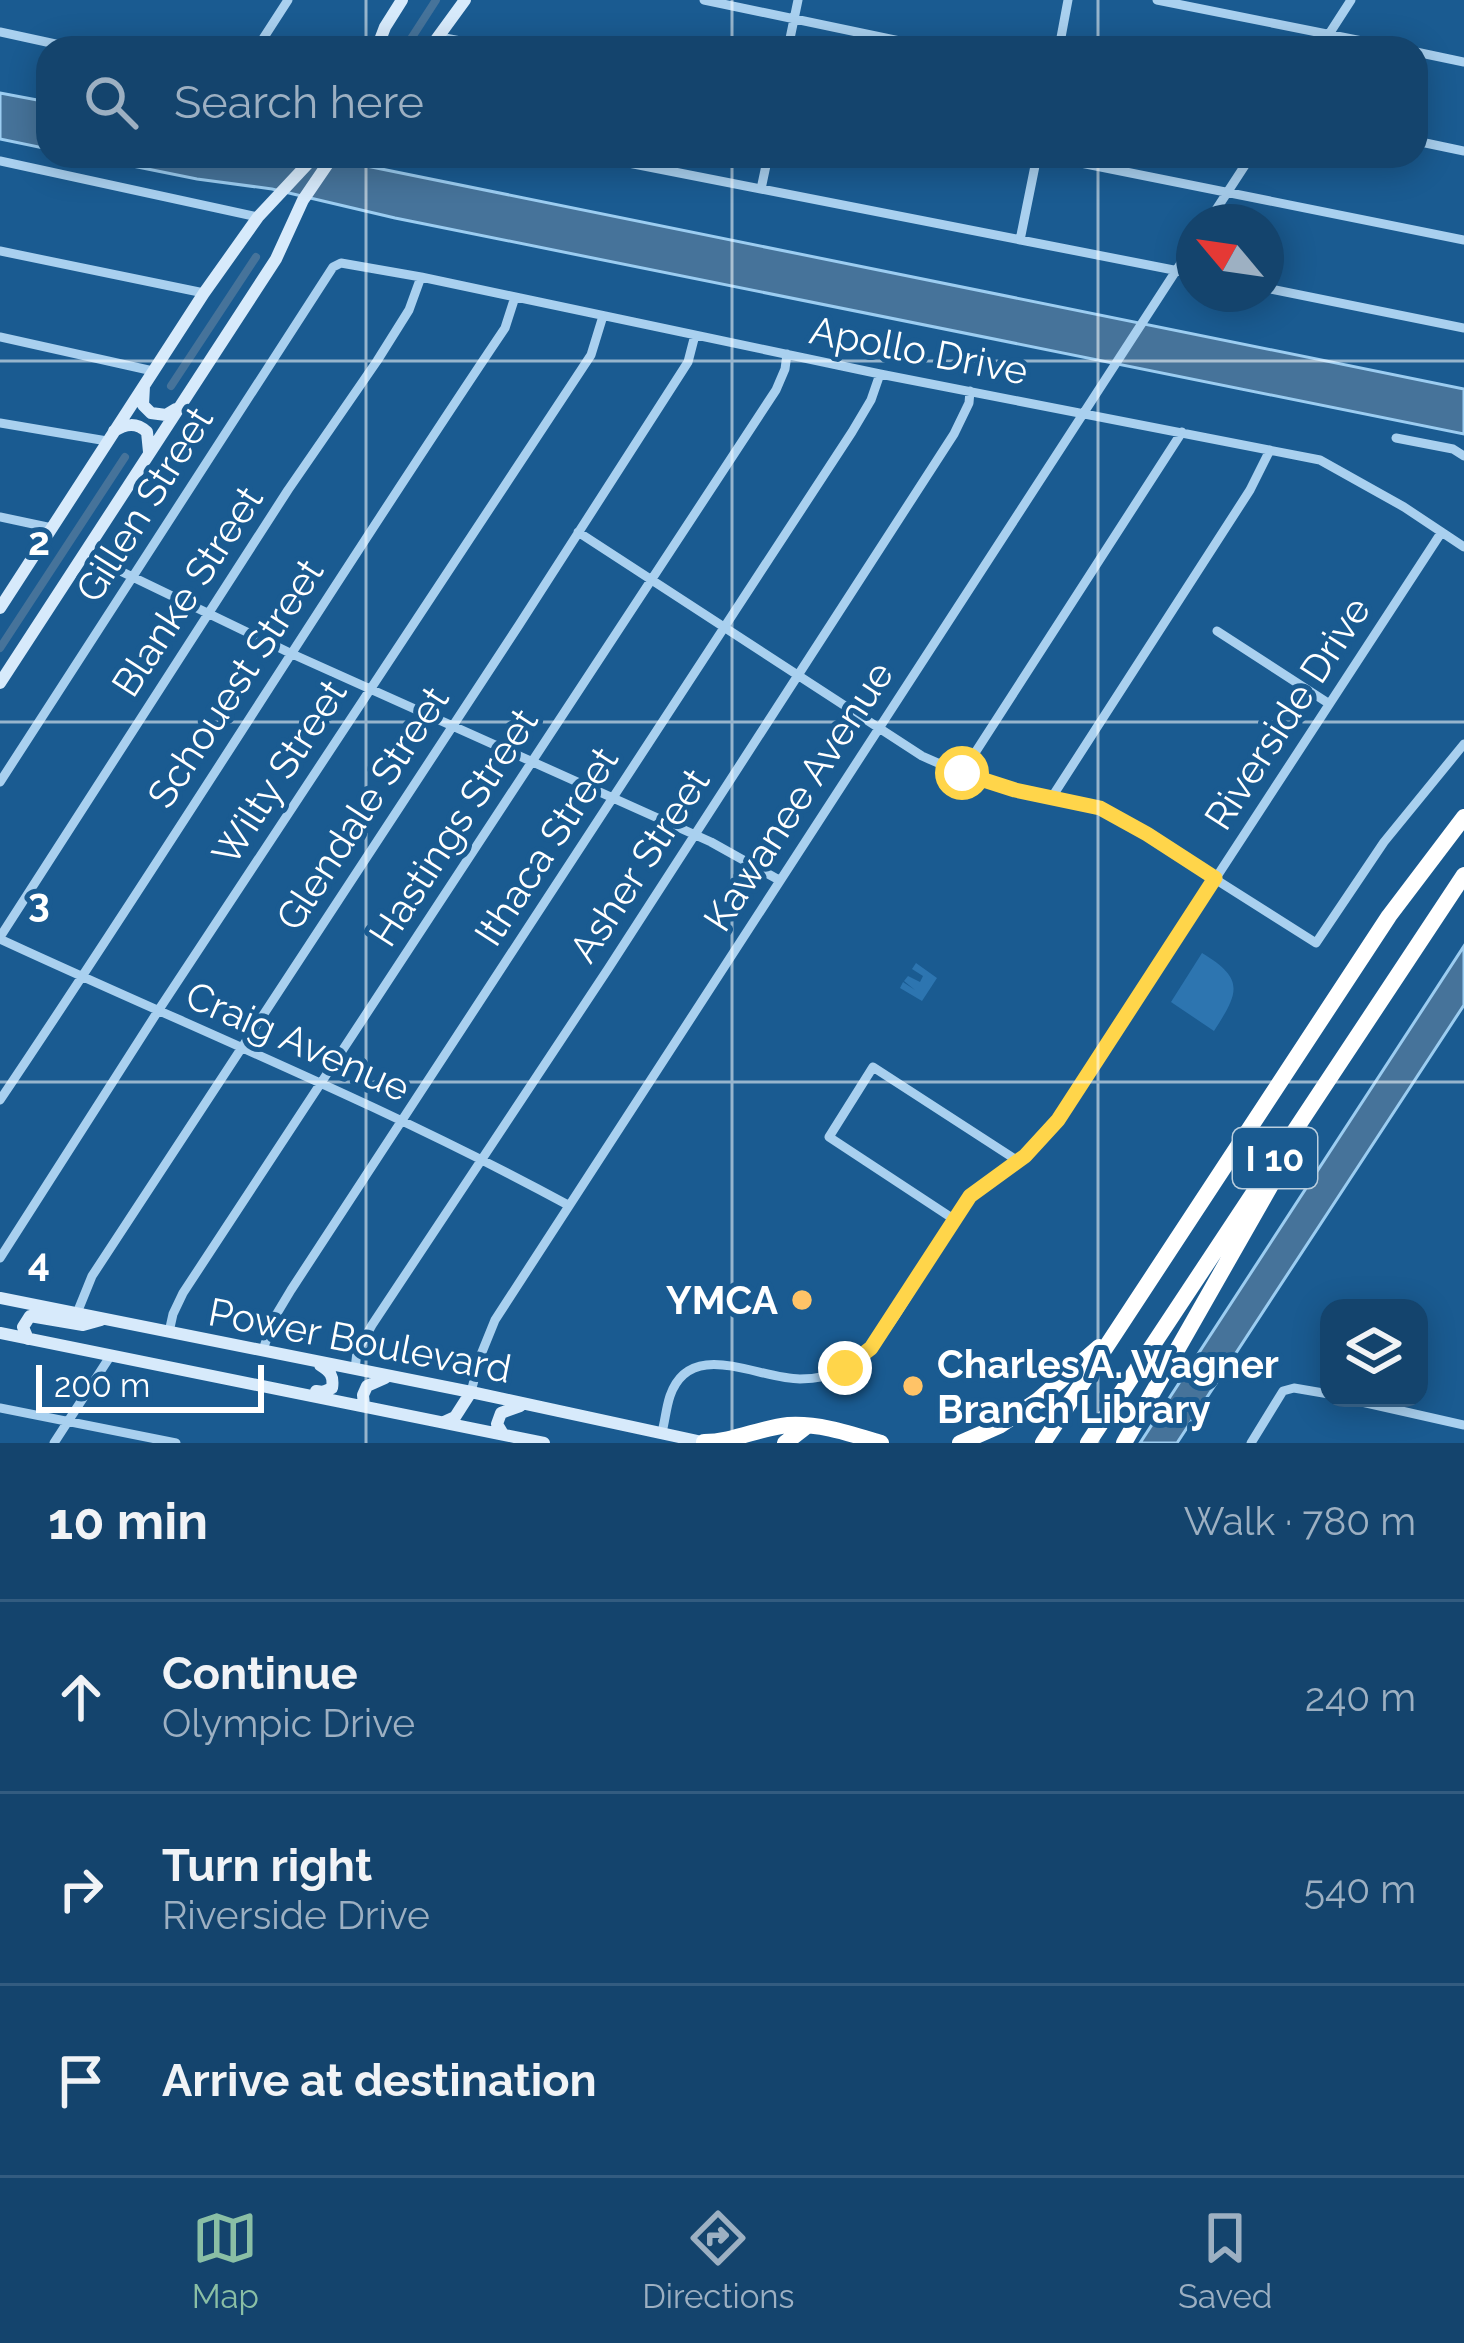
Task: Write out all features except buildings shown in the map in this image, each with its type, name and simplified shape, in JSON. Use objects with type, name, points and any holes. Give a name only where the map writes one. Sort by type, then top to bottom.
[{"type":"highway","points":[[1389,916],[1421,860],[1464,801]]},
{"type":"highway","name":"I 10","points":[[1043,1443],[1389,916],[1464,817]]},
{"type":"highway","name":"I 10","points":[[1088,1443],[1464,875]]},
{"type":"highway","points":[[1124,1443],[1361,1028]]},
{"type":"highway","points":[[961,1443],[1037,1402],[1110,1341]]},
{"type":"highway","points":[[706,1443],[790,1425],[833,1429],[881,1443]]},
{"type":"highway","points":[[785,1443],[807,1426]]},
{"type":"main road","points":[[382,36],[402,0]]},
{"type":"main road","points":[[439,36],[465,0]]},
{"type":"main road","points":[[2,603],[204,293],[258,218],[304,168]]},
{"type":"main road","points":[[0,683],[276,259],[303,200],[325,168]]},
{"type":"main road","points":[[144,385],[143,405],[152,413],[166,416],[183,404]]},
{"type":"main road","points":[[111,436],[131,424],[142,427],[150,445],[147,459]]},
{"type":"main road","name":"Power Boulevard","points":[[0,1298],[471,1392],[635,1427],[661,1438],[706,1443]]},
{"type":"main road","points":[[28,1339],[23,1327],[30,1316],[83,1325],[102,1319]]},
{"type":"main road","name":"Power Boulevard","points":[[0,1334],[544,1443]]},
{"type":"main road","points":[[297,1393],[332,1388],[330,1371],[313,1360]]},
{"type":"main road","points":[[364,1406],[367,1386],[392,1376]]},
{"type":"main road","points":[[443,1422],[455,1417],[471,1392]]},
{"type":"main road","points":[[503,1434],[497,1424],[501,1413],[527,1404]]},
{"type":"main road","points":[[635,1427],[640,1443]]},
{"type":"street","points":[[704,0],[877,36]]},
{"type":"street","points":[[790,36],[798,0]]},
{"type":"street","points":[[1062,36],[1069,0]]},
{"type":"street","points":[[1157,0],[1339,36]]},
{"type":"street","points":[[1329,34],[1351,0]]},
{"type":"street","points":[[264,36],[284,1]]},
{"type":"street","points":[[0,32],[36,40]]},
{"type":"street","points":[[1428,54],[1464,62]]},
{"type":"street","points":[[1428,144],[1464,151]]},
{"type":"street","points":[[0,161],[258,218]]},
{"type":"street","points":[[654,168],[1176,270]]},
{"type":"street","points":[[761,189],[765,168]]},
{"type":"street","points":[[1020,240],[1038,168]]},
{"type":"street","points":[[1101,168],[1464,240]]},
{"type":"street","points":[[1220,204],[1243,168]]},
{"type":"street","points":[[0,251],[204,293]]},
{"type":"street","name":"Apollo Drive","points":[[341,263],[1329,463],[1464,548]]},
{"type":"street","name":"Gillen Street","points":[[0,782],[297,321],[333,267],[341,263]]},
{"type":"street","name":"Kawanee Avenue","points":[[471,1392],[495,1320],[1176,270]]},
{"type":"street","name":"Blanke Street","points":[[0,938],[377,361],[409,310],[421,277]]},
{"type":"street","points":[[1284,292],[1464,328]]},
{"type":"street","name":"Schouest Street","points":[[0,1100],[505,328],[515,297]]},
{"type":"street","name":"Wilty Street","points":[[0,1258],[591,356],[603,316]]},
{"type":"street","name":"Glendale Street","points":[[76,1313],[92,1276],[688,362],[695,335]]},
{"type":"street","points":[[0,337],[153,371]]},
{"type":"street","name":"Hastings Street","points":[[170,1332],[183,1294],[776,390],[787,354]]},
{"type":"street","name":"Ithaca Street","points":[[263,1350],[273,1320],[291,1291],[852,432],[880,374]]},
{"type":"street","name":"Asher Street","points":[[355,1369],[357,1352],[372,1325],[954,434],[970,391]]},
{"type":"street","points":[[0,424],[111,436]]},
{"type":"street","points":[[962,773],[1182,432]]},
{"type":"street","points":[[1396,438],[1464,455]]},
{"type":"street","points":[[1052,797],[1250,490],[1270,450]]},
{"type":"street","points":[[0,518],[52,528]]},
{"type":"street","points":[[578,532],[922,756],[1015,790],[1114,814],[1316,943],[1384,842],[1464,744]]},
{"type":"street","name":"Riverside Drive","points":[[661,1438],[670,1394],[694,1367],[730,1366],[799,1379],[826,1377],[862,1358],[970,1196],[1018,1161],[1058,1120],[1441,532]]},
{"type":"street","points":[[85,554],[290,653],[693,834],[779,880]]},
{"type":"street","points":[[1217,631],[1328,704]]},
{"type":"street","name":"Craig Avenue","points":[[0,938],[402,1120],[568,1205]]},
{"type":"street","points":[[955,1220],[829,1137],[873,1067],[1018,1161]]},
{"type":"street","points":[[54,1443],[111,1355]]},
{"type":"street","points":[[1251,1443],[1283,1390],[1320,1392]]},
{"type":"street","points":[[1384,1407],[1464,1425]]},
{"type":"street","points":[[0,1408],[176,1443]]},
{"type":"shaded area","points":[[0,93],[36,100],[36,146],[0,139]]},
{"type":"shaded area","points":[[142,168],[376,168],[1464,389],[1464,434],[395,218],[272,189]]},
{"type":"shaded area","points":[[1464,946],[1464,1005],[1177,1443],[1140,1443]]},
{"type":"shaded area","points":[[1202,953],[1226,971],[1234,987],[1214,1031],[1171,1002]]},
{"type":"shaded area","points":[[916,963],[937,978],[922,1001],[900,988],[903,982],[915,990],[904,981],[908,976],[920,982],[923,976],[912,969]]},
{"type":"waterway","points":[[413,36],[436,0]]},
{"type":"waterway","points":[[171,386],[256,257]]},
{"type":"waterway","points":[[0,648],[125,457]]},
{"type":"place","name":"YMCA","points":[[802,1300]]},
{"type":"place","name":"Charles A. Wagner Branch Library","points":[[913,1386]]},
{"type":"route","points":[[845,1368],[871,1348],[970,1196],[1025,1156],[1058,1120],[1215,878],[1100,808],[962,773]]}]
